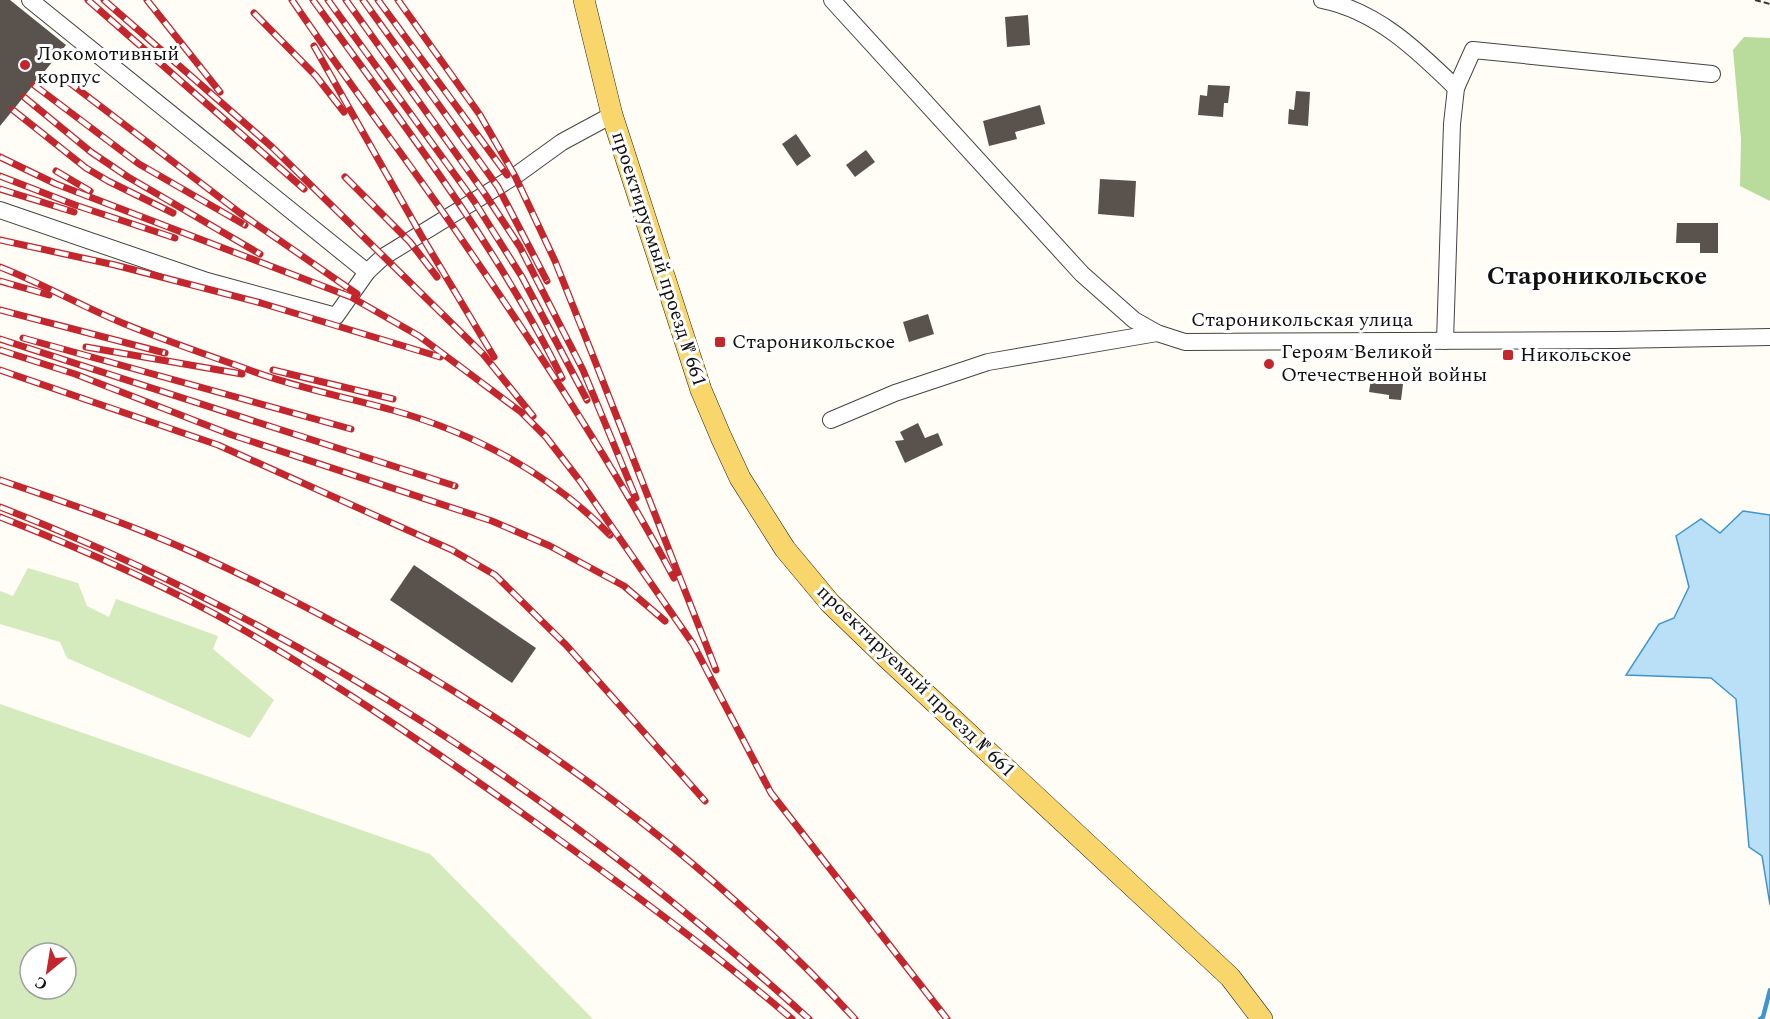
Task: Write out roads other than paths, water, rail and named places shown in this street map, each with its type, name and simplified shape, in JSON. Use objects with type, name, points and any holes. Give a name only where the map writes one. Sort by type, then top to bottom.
[{"type":"main road","name":"проектируемый проезд № 661","points":[[584,0],[612,115],[701,390],[740,478],[785,549],[831,603],[886,657],[1230,977],[1263,1019]]},
{"type":"street","points":[[30,0],[368,272]]},
{"type":"street","name":"Староникольская улица","points":[[832,0],[1082,274],[1134,320],[1157,333],[1185,342],[1770,337]]},
{"type":"street","points":[[1322,0],[1345,5],[1409,41],[1456,88]]},
{"type":"street","points":[[1445,341],[1452,124],[1456,88],[1473,50],[1712,74]]},
{"type":"street","points":[[0,210],[207,280],[336,316],[368,272],[383,257],[515,176],[562,142],[612,115]]},
{"type":"street","points":[[831,420],[895,393],[988,362],[1157,333]]},
{"type":"water","points":[[1743,511],[1770,515],[1770,905],[1762,856],[1749,847],[1736,699],[1711,678],[1626,675],[1659,624],[1674,618],[1689,587],[1676,536],[1701,519],[1720,533]]},
{"type":"waterway","points":[[1760,1019],[1763,1017],[1770,990]]},
{"type":"railway","points":[[88,0],[304,189]]},
{"type":"railway","points":[[104,0],[272,147],[483,354],[533,416]]},
{"type":"railway","points":[[147,0],[220,92]]},
{"type":"railway","points":[[292,0],[447,218],[536,350],[622,485],[674,578]]},
{"type":"railway","points":[[313,0],[446,184],[477,231],[536,328],[562,378]]},
{"type":"railway","points":[[328,0],[474,201],[522,277],[587,400]]},
{"type":"railway","points":[[346,0],[485,194],[520,247],[583,370],[636,498]]},
{"type":"railway","points":[[363,0],[498,187],[547,281]]},
{"type":"railway","points":[[378,0],[507,175]]},
{"type":"railway","points":[[398,0],[480,115],[515,176],[555,261],[716,670]]},
{"type":"railway","points":[[254,13],[316,76],[344,112]]},
{"type":"railway","points":[[314,46],[421,235],[494,357]]},
{"type":"railway","points":[[66,80],[240,213],[357,294]]},
{"type":"railway","points":[[34,85],[139,164],[245,225]]},
{"type":"railway","points":[[24,97],[91,152],[128,177],[260,254]]},
{"type":"railway","points":[[13,110],[86,168],[173,213]]},
{"type":"railway","points":[[0,157],[56,184],[351,297],[419,336],[521,412],[546,437],[580,481],[693,644],[771,793],[947,1019]]},
{"type":"railway","points":[[56,171],[90,191]]},
{"type":"railway","points":[[0,176],[75,205],[175,238]]},
{"type":"railway","points":[[345,177],[410,242],[437,277]]},
{"type":"railway","points":[[0,189],[74,212]]},
{"type":"railway","points":[[0,240],[115,265],[261,303],[440,357]]},
{"type":"railway","points":[[0,267],[136,329],[269,377],[392,410],[452,431],[510,458],[537,475],[563,493],[610,535]]},
{"type":"railway","points":[[0,281],[49,295]]},
{"type":"railway","points":[[0,310],[165,353]]},
{"type":"railway","points":[[23,338],[351,429]]},
{"type":"railway","points":[[0,339],[455,486]]},
{"type":"railway","points":[[86,347],[242,374]]},
{"type":"railway","points":[[0,350],[75,374],[232,435],[492,521],[550,546],[624,586],[665,621]]},
{"type":"railway","points":[[0,370],[218,445],[452,550],[495,575],[566,645],[705,801]]},
{"type":"railway","points":[[273,370],[393,399]]},
{"type":"railway","points":[[0,480],[73,505],[192,552],[284,596],[374,644],[462,696],[547,752],[709,877],[784,946],[855,1019]]},
{"type":"railway","points":[[0,507],[112,554],[221,606],[326,663],[428,725],[527,792],[623,863],[717,939],[809,1019]]},
{"type":"railway","points":[[0,517],[152,582],[240,628],[314,672],[423,743],[596,866],[792,1019]]},
{"type":"place","name":"Локомотивный корпус","points":[[25,65]]},
{"type":"place","name":"Староникольское","points":[[720,342]]},
{"type":"place","name":"Никольское","points":[[1508,355]]},
{"type":"place","name":"Героям Великой Отечественной войны","points":[[1269,364]]},
{"type":"district","name":"Староникольское","points":[[1597,276]]}]
